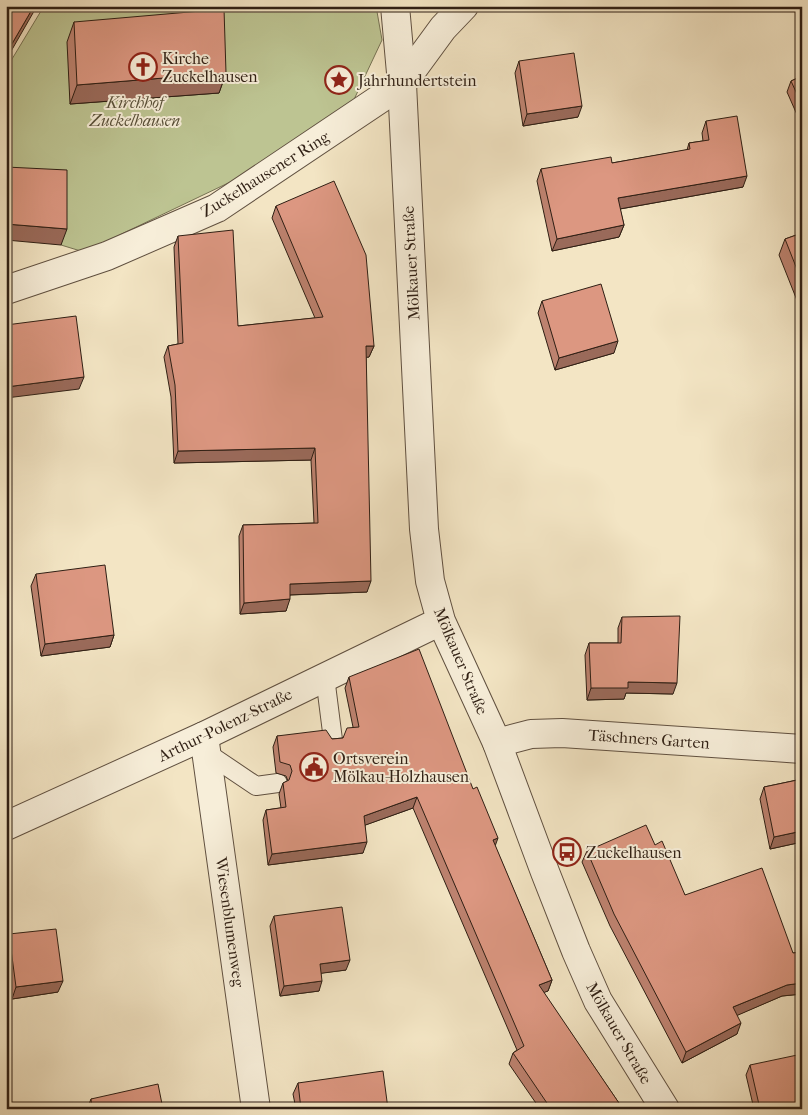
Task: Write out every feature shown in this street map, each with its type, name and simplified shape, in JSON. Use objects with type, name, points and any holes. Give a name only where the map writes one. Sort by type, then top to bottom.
[{"type":"street","points":[[395,6],[402,84]]},
{"type":"street","name":"Zuckelhausener Ring","points":[[6,290],[107,256],[217,208],[402,84],[444,28],[464,6]]},
{"type":"street","name":"Mölkauer Straße","points":[[402,84],[424,529],[430,581],[441,621],[498,743],[544,872],[598,1001],[666,1109]]},
{"type":"street","name":"Arthur-Polenz-Straße","points":[[6,826],[205,745],[325,677],[441,621]]},
{"type":"street","name":"Täschners Garten","points":[[498,743],[531,734],[562,733],[802,749]]},
{"type":"street","name":"Wiesenblumenweg","points":[[205,745],[256,1109]]},
{"type":"lane","points":[[325,677],[334,740]]},
{"type":"lane","points":[[205,745],[256,786],[278,783]]},
{"type":"green space","name":"Kirchhof Zuckelhausen","points":[[44,6],[376,6],[382,40],[350,108],[247,174],[84,252],[61,245],[61,186],[6,184],[6,69]]},
{"type":"building","points":[[6,6],[34,6],[6,54]]},
{"type":"building","name":"Kirche Zuckelhausen","points":[[224,9],[226,73],[77,85],[74,22]]},
{"type":"building","points":[[574,53],[582,106],[527,114],[519,61]]},
{"type":"building","points":[[802,76],[802,105],[791,81]]},
{"type":"building","points":[[737,116],[747,176],[618,198],[624,225],[557,239],[541,169],[611,157],[612,163],[690,149],[689,143],[709,140],[706,121]]},
{"type":"building","points":[[6,167],[67,170],[67,229],[6,224]]},
{"type":"building","points":[[334,181],[366,255],[374,346],[366,346],[371,581],[290,584],[290,599],[244,603],[243,525],[318,523],[315,448],[178,451],[175,385],[168,346],[183,343],[178,236],[233,230],[238,326],[323,317],[276,206]]},
{"type":"building","points":[[802,233],[802,282],[785,239]]},
{"type":"building","points":[[601,284],[618,341],[559,358],[542,301]]},
{"type":"building","points":[[76,316],[84,377],[6,387],[6,325]]},
{"type":"building","points":[[105,565],[114,635],[45,644],[36,574]]},
{"type":"building","points":[[680,616],[677,683],[628,682],[628,688],[591,688],[589,643],[621,643],[622,617]]},
{"type":"building","points":[[419,649],[473,789],[477,787],[498,838],[493,840],[552,980],[539,985],[623,1109],[551,1109],[513,1053],[524,1046],[417,797],[364,816],[367,842],[272,854],[266,810],[286,807],[283,783],[289,780],[292,771],[290,765],[280,762],[277,736],[326,730],[332,739],[343,738],[347,728],[359,727],[349,677]]},
{"type":"building","points":[[802,779],[802,831],[774,837],[764,787]]},
{"type":"building","points":[[646,825],[655,845],[662,841],[685,895],[762,868],[793,953],[802,952],[802,983],[787,985],[733,1007],[741,1023],[686,1052],[614,914],[587,851]]},
{"type":"building","points":[[342,907],[350,960],[320,964],[322,981],[284,986],[274,916]]},
{"type":"building","points":[[56,929],[63,981],[16,987],[9,934]]},
{"type":"building","points":[[802,1054],[802,1109],[787,1109],[787,1105],[760,1109],[750,1065]]},
{"type":"building","points":[[383,1071],[388,1109],[301,1109],[298,1083]]},
{"type":"building","points":[[158,1084],[163,1109],[92,1109],[91,1099]]},
{"type":"place","name":"Kirche Zuckelhausen","points":[[143,67]]},
{"type":"place","name":"Jahrhundertstein","points":[[339,80]]},
{"type":"place","name":"Ortsverein Mölkau-Holzhausen","points":[[314,767]]},
{"type":"place","name":"Zuckelhausen","points":[[567,852]]}]
